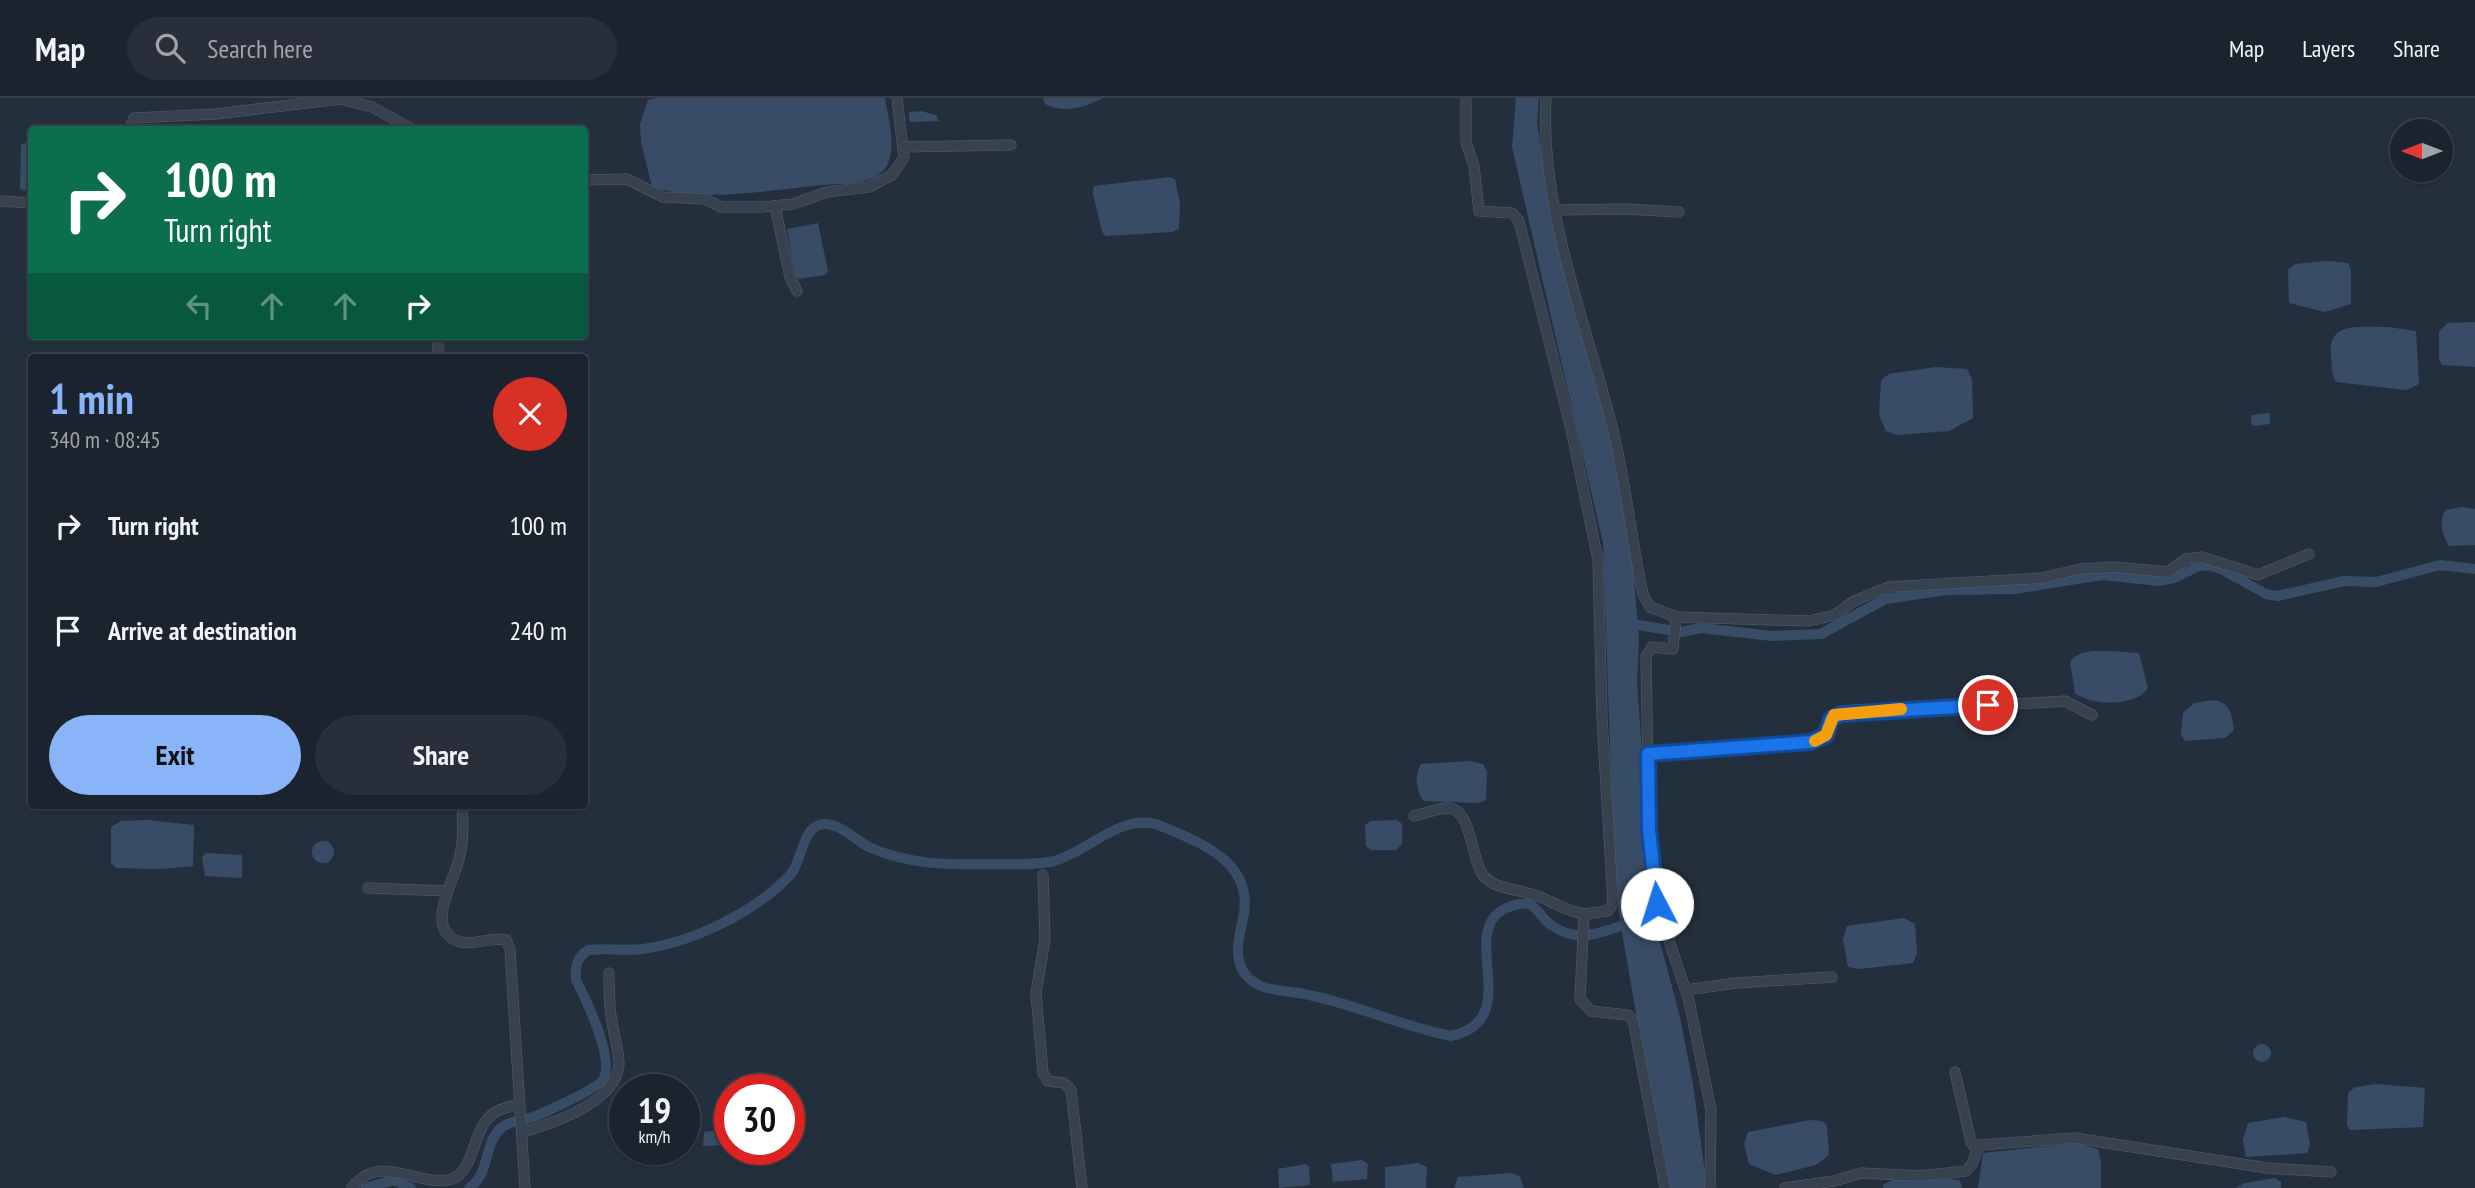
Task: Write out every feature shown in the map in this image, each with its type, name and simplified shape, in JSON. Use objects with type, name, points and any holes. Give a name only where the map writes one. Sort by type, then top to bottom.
[{"type":"street","points":[[588,180],[627,178],[663,197],[705,199],[721,207],[775,206],[882,182],[901,167],[903,147],[897,98]]},
{"type":"street","points":[[1414,816],[1447,808],[1454,809],[1464,818],[1482,874],[1492,883],[1534,895],[1583,918],[1608,911],[1613,903],[1602,718],[1598,560],[1571,429],[1519,221],[1512,213],[1479,211],[1474,166],[1466,142],[1466,98]]},
{"type":"street","points":[[1546,98],[1546,149],[1556,210],[1616,445],[1630,505],[1643,594],[1650,607],[1676,619],[1809,621],[1835,615],[1867,594],[1904,584],[2042,578],[2080,569],[2114,567],[2168,572],[2186,559],[2202,557],[2258,575],[2309,554]]},
{"type":"street","points":[[131,126],[134,118],[140,117],[216,114],[340,99],[372,107],[407,126]]},
{"type":"street","points":[[903,147],[1011,145]]},
{"type":"street","points":[[0,201],[28,202]]},
{"type":"street","points":[[775,206],[790,278],[797,291]]},
{"type":"street","points":[[1556,210],[1625,209],[1679,212]]},
{"type":"street","points":[[1676,619],[1673,649],[1651,647],[1646,656],[1649,830],[1657,904],[1686,990],[1711,1110],[1710,1188]]},
{"type":"street","points":[[1648,754],[1811,742],[1826,735],[1834,715],[1860,712],[2065,701],[2092,715]]},
{"type":"street","points":[[462,809],[460,858],[447,891],[443,912],[448,936],[465,943],[499,938],[506,940],[510,949],[525,1188]]},
{"type":"street","points":[[1043,876],[1045,939],[1036,993],[1043,1073],[1048,1081],[1064,1083],[1071,1090],[1082,1188]]},
{"type":"street","points":[[368,888],[447,891]]},
{"type":"street","points":[[1583,918],[1582,1005],[1591,1011],[1628,1015],[1635,1026],[1665,1188]]},
{"type":"street","points":[[523,1130],[578,1111],[593,1102],[616,1077],[619,1064],[610,1014],[609,973]]},
{"type":"street","points":[[1686,990],[1736,983],[1832,977]]},
{"type":"street","points":[[1955,1072],[1971,1142],[1976,1149]]},
{"type":"street","points":[[352,1188],[368,1175],[389,1171],[431,1184],[455,1178],[463,1171],[486,1121],[493,1113],[520,1107]]},
{"type":"street","points":[[1785,1188],[1834,1181],[1861,1173],[1920,1176],[1966,1171],[1972,1164],[1979,1145],[2075,1138],[2267,1168],[2331,1172]]},
{"type":"water","points":[[885,98],[891,136],[888,164],[877,176],[854,183],[716,195],[673,192],[652,187],[641,142],[640,124],[648,100]]},
{"type":"water","points":[[1043,98],[1103,98],[1082,106],[1059,109],[1045,104]]},
{"type":"water","points":[[1516,98],[1539,98],[1537,122],[1552,224],[1611,435],[1630,526],[1639,640],[1637,682],[1647,875],[1651,908],[1680,1017],[1693,1084],[1707,1188],[1666,1188],[1615,891],[1603,543],[1512,147]]},
{"type":"water","points":[[921,111],[936,115],[939,121],[909,122],[909,112]]},
{"type":"water","points":[[28,142],[28,192],[20,189],[21,145]]},
{"type":"water","points":[[1170,177],[1175,179],[1180,204],[1179,229],[1172,232],[1106,236],[1102,232],[1093,194],[1094,186]]},
{"type":"water","points":[[818,223],[828,271],[825,275],[799,279],[795,275],[787,229]]},
{"type":"water","points":[[2327,261],[2348,263],[2351,269],[2351,304],[2325,312],[2289,303],[2288,270],[2295,264]]},
{"type":"water","points":[[2475,322],[2475,367],[2442,365],[2439,359],[2439,331],[2448,323]]},
{"type":"water","points":[[2388,327],[2416,331],[2419,384],[2407,390],[2336,382],[2332,373],[2331,355],[2331,344],[2335,336],[2349,328]]},
{"type":"water","points":[[1936,367],[1967,369],[1972,379],[1973,418],[1949,431],[1896,435],[1886,431],[1879,415],[1881,380],[1889,374]]},
{"type":"water","points":[[2270,413],[2270,424],[2252,426],[2251,415]]},
{"type":"water","points":[[2462,507],[2475,509],[2475,545],[2449,546],[2442,528],[2443,515],[2445,510]]},
{"type":"water","points":[[2083,653],[2139,653],[2148,688],[2134,699],[2113,702],[2091,700],[2075,693],[2070,662]]},
{"type":"water","points":[[2214,700],[2224,704],[2230,711],[2234,730],[2225,738],[2185,741],[2181,735],[2183,713],[2194,703]]},
{"type":"water","points":[[1470,761],[1483,764],[1487,772],[1486,800],[1479,803],[1424,801],[1417,783],[1421,764]]},
{"type":"water","points":[[147,820],[194,825],[193,866],[160,869],[116,868],[111,863],[111,827],[121,821]]},
{"type":"water","points":[[1397,820],[1402,824],[1402,844],[1396,850],[1371,850],[1366,846],[1365,826],[1370,821]]},
{"type":"water","points":[[323,841],[331,844],[334,852],[331,860],[323,863],[315,860],[312,852],[315,844]]},
{"type":"water","points":[[205,853],[242,855],[242,878],[205,876],[202,857]]},
{"type":"water","points":[[1904,918],[1915,924],[1917,953],[1913,963],[1860,969],[1848,967],[1843,940],[1847,926]]},
{"type":"water","points":[[2262,1044],[2268,1047],[2271,1053],[2268,1059],[2262,1062],[2256,1059],[2253,1053],[2256,1047]]},
{"type":"water","points":[[2376,1084],[2425,1088],[2423,1127],[2350,1130],[2347,1125],[2348,1093],[2355,1087]]},
{"type":"water","points":[[2284,1117],[2306,1122],[2310,1145],[2307,1153],[2246,1157],[2243,1140],[2248,1123]]},
{"type":"water","points":[[1810,1120],[1822,1121],[1827,1125],[1829,1155],[1816,1165],[1775,1175],[1749,1164],[1744,1144],[1748,1132]]},
{"type":"water","points":[[714,1131],[714,1146],[703,1146],[704,1132]]},
{"type":"water","points":[[2076,1143],[2098,1149],[2101,1188],[1978,1188],[1983,1153]]},
{"type":"water","points":[[1362,1160],[1368,1164],[1367,1179],[1333,1182],[1331,1164]]},
{"type":"water","points":[[1418,1163],[1427,1167],[1426,1188],[1385,1188],[1385,1167]]},
{"type":"water","points":[[1306,1164],[1309,1167],[1310,1185],[1279,1188],[1278,1169]]},
{"type":"water","points":[[1512,1173],[1520,1177],[1524,1188],[1454,1188],[1458,1177]]},
{"type":"water","points":[[2275,1178],[2281,1182],[2281,1188],[2236,1188],[2244,1183]]},
{"type":"water","points":[[1893,1180],[1959,1180],[1963,1188],[1883,1188],[1884,1184]]},
{"type":"waterway","points":[[1626,623],[1681,632],[1701,628],[1772,636],[1821,634],[1885,599],[1947,590],[2014,589],[2102,575],[2159,581],[2208,565],[2221,569],[2266,594],[2278,596],[2344,581],[2376,582],[2440,565],[2475,569]]},
{"type":"waterway","points":[[469,1188],[480,1176],[491,1143],[501,1128],[541,1114],[582,1094],[602,1081],[606,1073],[606,1061],[598,1031],[576,980],[576,967],[581,956],[589,950],[635,950],[661,946],[702,932],[742,912],[777,888],[791,874],[809,833],[819,825],[832,825],[871,848],[885,853],[941,864],[1046,863],[1067,856],[1106,834],[1133,823],[1161,826],[1210,849],[1235,872],[1242,886],[1245,903],[1238,955],[1245,974],[1251,980],[1266,988],[1327,999],[1451,1036],[1475,1025],[1486,1009],[1489,988],[1486,943],[1490,924],[1502,910],[1528,903],[1551,925],[1572,935],[1602,932],[1634,922]]},
{"type":"waterway","points":[[366,1188],[394,1180],[411,1188]]},
{"type":"slow traffic","points":[[1815,741],[1826,735],[1834,715],[1901,709]]},
{"type":"route","points":[[1657,904],[1649,830],[1648,754],[1811,742],[1826,735],[1834,715],[1988,705]]}]
